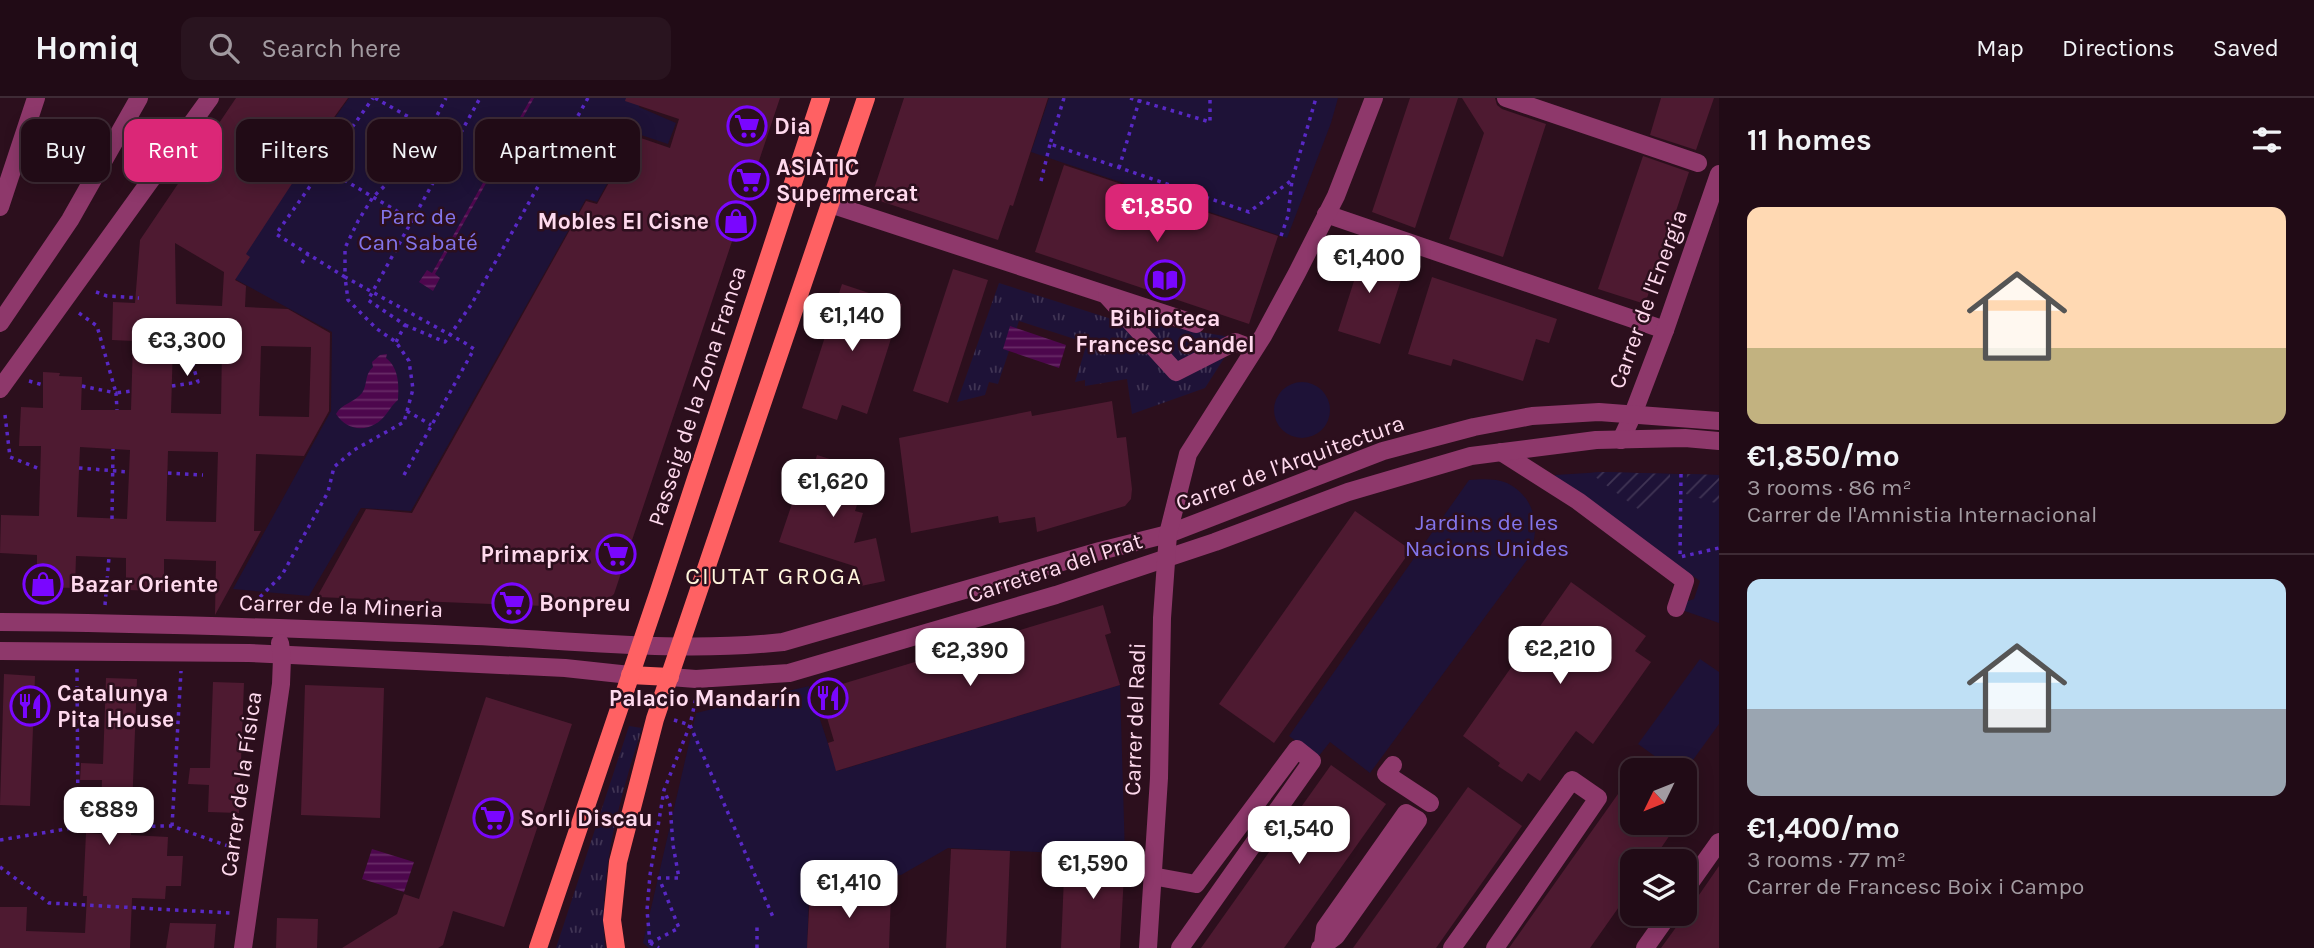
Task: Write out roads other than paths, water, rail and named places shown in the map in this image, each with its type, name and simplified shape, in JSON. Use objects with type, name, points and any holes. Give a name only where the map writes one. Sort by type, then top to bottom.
[{"type":"main road","name":"Passeig de la Zona Franca","points":[[538,948],[821,98]]},
{"type":"main road","points":[[616,948],[612,920],[618,862],[655,719],[866,98]]},
{"type":"main road","points":[[630,675],[670,677]]},
{"type":"street","points":[[0,207],[36,98]]},
{"type":"street","points":[[0,323],[70,219],[139,98]]},
{"type":"street","points":[[0,389],[210,98]]},
{"type":"street","name":"Carrer del Radi","points":[[1148,948],[1159,778],[1162,618],[1168,534],[1188,454],[1264,336],[1326,214],[1374,98]]},
{"type":"street","points":[[1506,98],[1698,163]]},
{"type":"street","name":"Carrer de l'Energia","points":[[1620,440],[1633,414],[1665,330],[1719,174]]},
{"type":"street","points":[[830,204],[1196,324]]},
{"type":"street","points":[[1326,214],[1665,330]]},
{"type":"street","points":[[1107,296],[1176,372],[1235,342],[1243,345]]},
{"type":"street","name":"Carrer de l'Arquitectura","points":[[1168,534],[1382,450],[1532,416],[1599,412],[1719,421]]},
{"type":"street","name":"Carrer de l'Arquitectura","points":[[1167,557],[1215,542],[1348,492],[1471,456],[1596,440],[1685,438],[1719,441]]},
{"type":"street","points":[[1501,452],[1578,501],[1685,581],[1676,608]]},
{"type":"street","name":"Carretera del Prat","points":[[680,645],[747,646],[783,642],[1168,534]]},
{"type":"street","name":"Carretera del Prat","points":[[670,677],[696,679],[789,673],[1056,595],[1167,557]]},
{"type":"street","name":"Carrer de la Mineria","points":[[0,622],[280,627],[680,645]]},
{"type":"street","name":"Carrer de la Física","points":[[243,948],[281,684],[280,627]]},
{"type":"street","points":[[0,652],[249,653],[565,668],[630,675]]},
{"type":"street","points":[[1180,948],[1312,761],[1297,749],[1196,884],[1193,929]]},
{"type":"street","points":[[1392,765],[1386,774],[1430,803]]},
{"type":"street","points":[[1452,948],[1572,780],[1598,798],[1495,948]]},
{"type":"street","points":[[1406,813],[1418,820],[1336,936],[1322,946],[1325,928],[1406,813]]},
{"type":"street","points":[[1697,873],[1719,842]]},
{"type":"street","points":[[1152,876],[1196,884]]},
{"type":"street","points":[[1645,948],[1661,926]]},
{"type":"place","name":"Dia","points":[[747,126]]},
{"type":"place","name":"ASIÀTIC Supermercat","points":[[749,180]]},
{"type":"place","name":"Mobles El Cisne","points":[[736,221]]},
{"type":"place","name":"Biblioteca Francesc Candel","points":[[1165,280]]},
{"type":"place","name":"Primaprix","points":[[616,554]]},
{"type":"place","name":"Bazar Oriente","points":[[43,584]]},
{"type":"place","name":"Bonpreu","points":[[512,603]]},
{"type":"place","name":"Palacio Mandarín","points":[[828,698]]},
{"type":"place","name":"Catalunya Pita House","points":[[30,706]]},
{"type":"place","name":"Sorli Discau","points":[[493,818]]},
{"type":"district","name":"CIUTAT GROGA","points":[[774,576]]},
{"type":"park label","name":"Parc de Can Sabaté","points":[[418,229]]},
{"type":"park label","name":"Jardins de les Nacions Unides","points":[[1487,535]]}]
